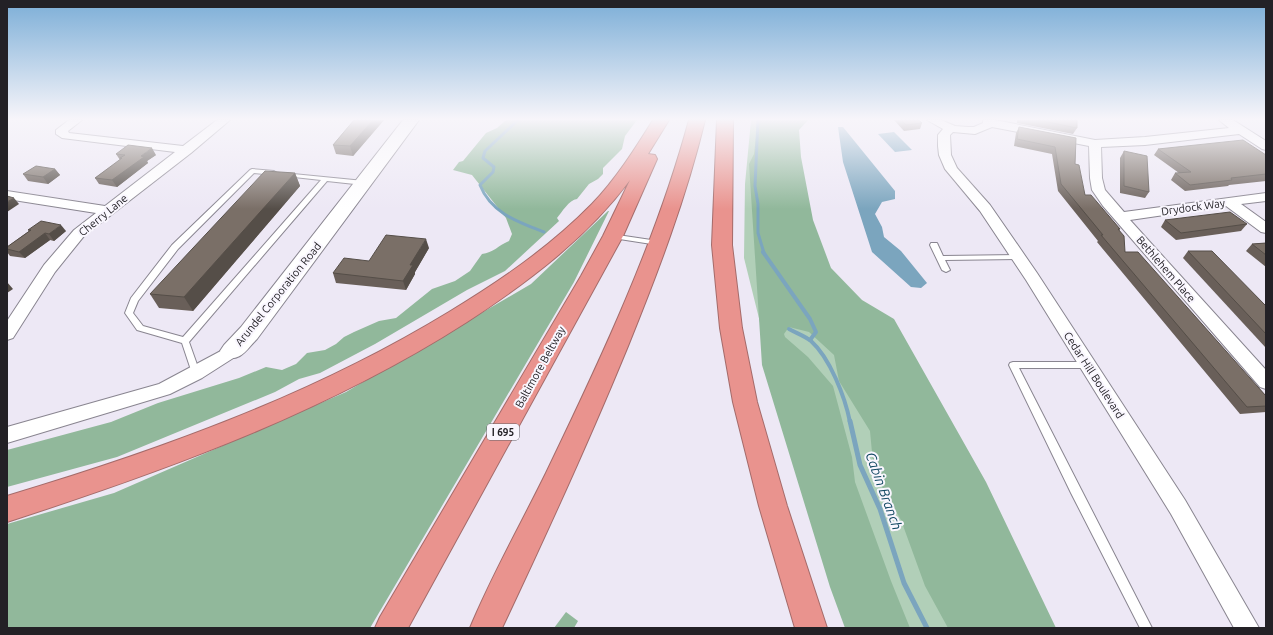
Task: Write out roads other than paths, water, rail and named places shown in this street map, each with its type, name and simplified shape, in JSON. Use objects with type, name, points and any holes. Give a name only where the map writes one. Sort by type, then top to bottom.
[{"type":"highway","points":[[7,509],[122,473],[193,447],[278,412],[346,380],[408,348],[506,286],[579,227],[599,207],[632,167],[643,150]]},
{"type":"highway","name":"Baltimore Beltway","points":[[392,628],[613,236],[652,150]]},
{"type":"highway","points":[[486,628],[608,367],[658,243],[688,150]]},
{"type":"highway","points":[[724,150],[722,245],[731,328],[745,402],[773,506],[811,628]]},
{"type":"highway","points":[[722,245],[733,150]]},
{"type":"street","name":"Cherry Lane","points":[[7,334],[66,246],[79,233],[186,150]]},
{"type":"street","name":"Arundel Corporation Road","points":[[7,435],[164,389],[196,373],[232,351],[249,333],[389,150]]},
{"type":"street","name":"Cedar Hill Boulevard","points":[[944,150],[951,169],[985,208],[1018,257],[1178,507],[1246,628]]},
{"type":"street","name":"Bethlehem Place","points":[[1095,150],[1096,178],[1099,190],[1120,217],[1266,382]]},
{"type":"street","points":[[7,195],[108,210]]},
{"type":"street","name":"Drydock Way","points":[[1120,217],[1266,197]]},
{"type":"street","points":[[1229,202],[1266,229]]},
{"type":"lane","points":[[185,342],[140,328],[129,313],[134,300],[175,247],[252,171],[364,183]]},
{"type":"lane","points":[[185,342],[325,179]]},
{"type":"lane","points":[[613,236],[658,243]]},
{"type":"lane","points":[[934,245],[946,270]]},
{"type":"lane","points":[[940,258],[1018,257]]},
{"type":"lane","points":[[185,342],[196,373]]},
{"type":"lane","points":[[1087,365],[1014,365],[1075,490],[1146,628]]},
{"type":"water","points":[[841,150],[861,150],[895,191],[895,199],[882,202],[875,214],[882,227],[884,237],[901,251],[927,283],[921,288],[911,287],[872,252],[843,162]]},
{"type":"water","points":[[893,150],[912,150],[895,152]]},
{"type":"waterway","name":"Cabin Branch","points":[[486,150],[483,158],[494,167],[493,172],[480,185],[485,195],[498,210],[515,220],[544,232]]},
{"type":"waterway","points":[[757,150],[755,186],[758,204],[758,233],[764,253]]},
{"type":"waterway","points":[[763,252],[810,319],[816,332],[810,340]]},
{"type":"waterway","name":"Cabin Branch","points":[[789,329],[811,341],[824,357],[836,378],[850,422]]},
{"type":"waterway","name":"Cabin Branch","points":[[850,421],[860,465],[880,509],[904,583],[927,628]]}]
